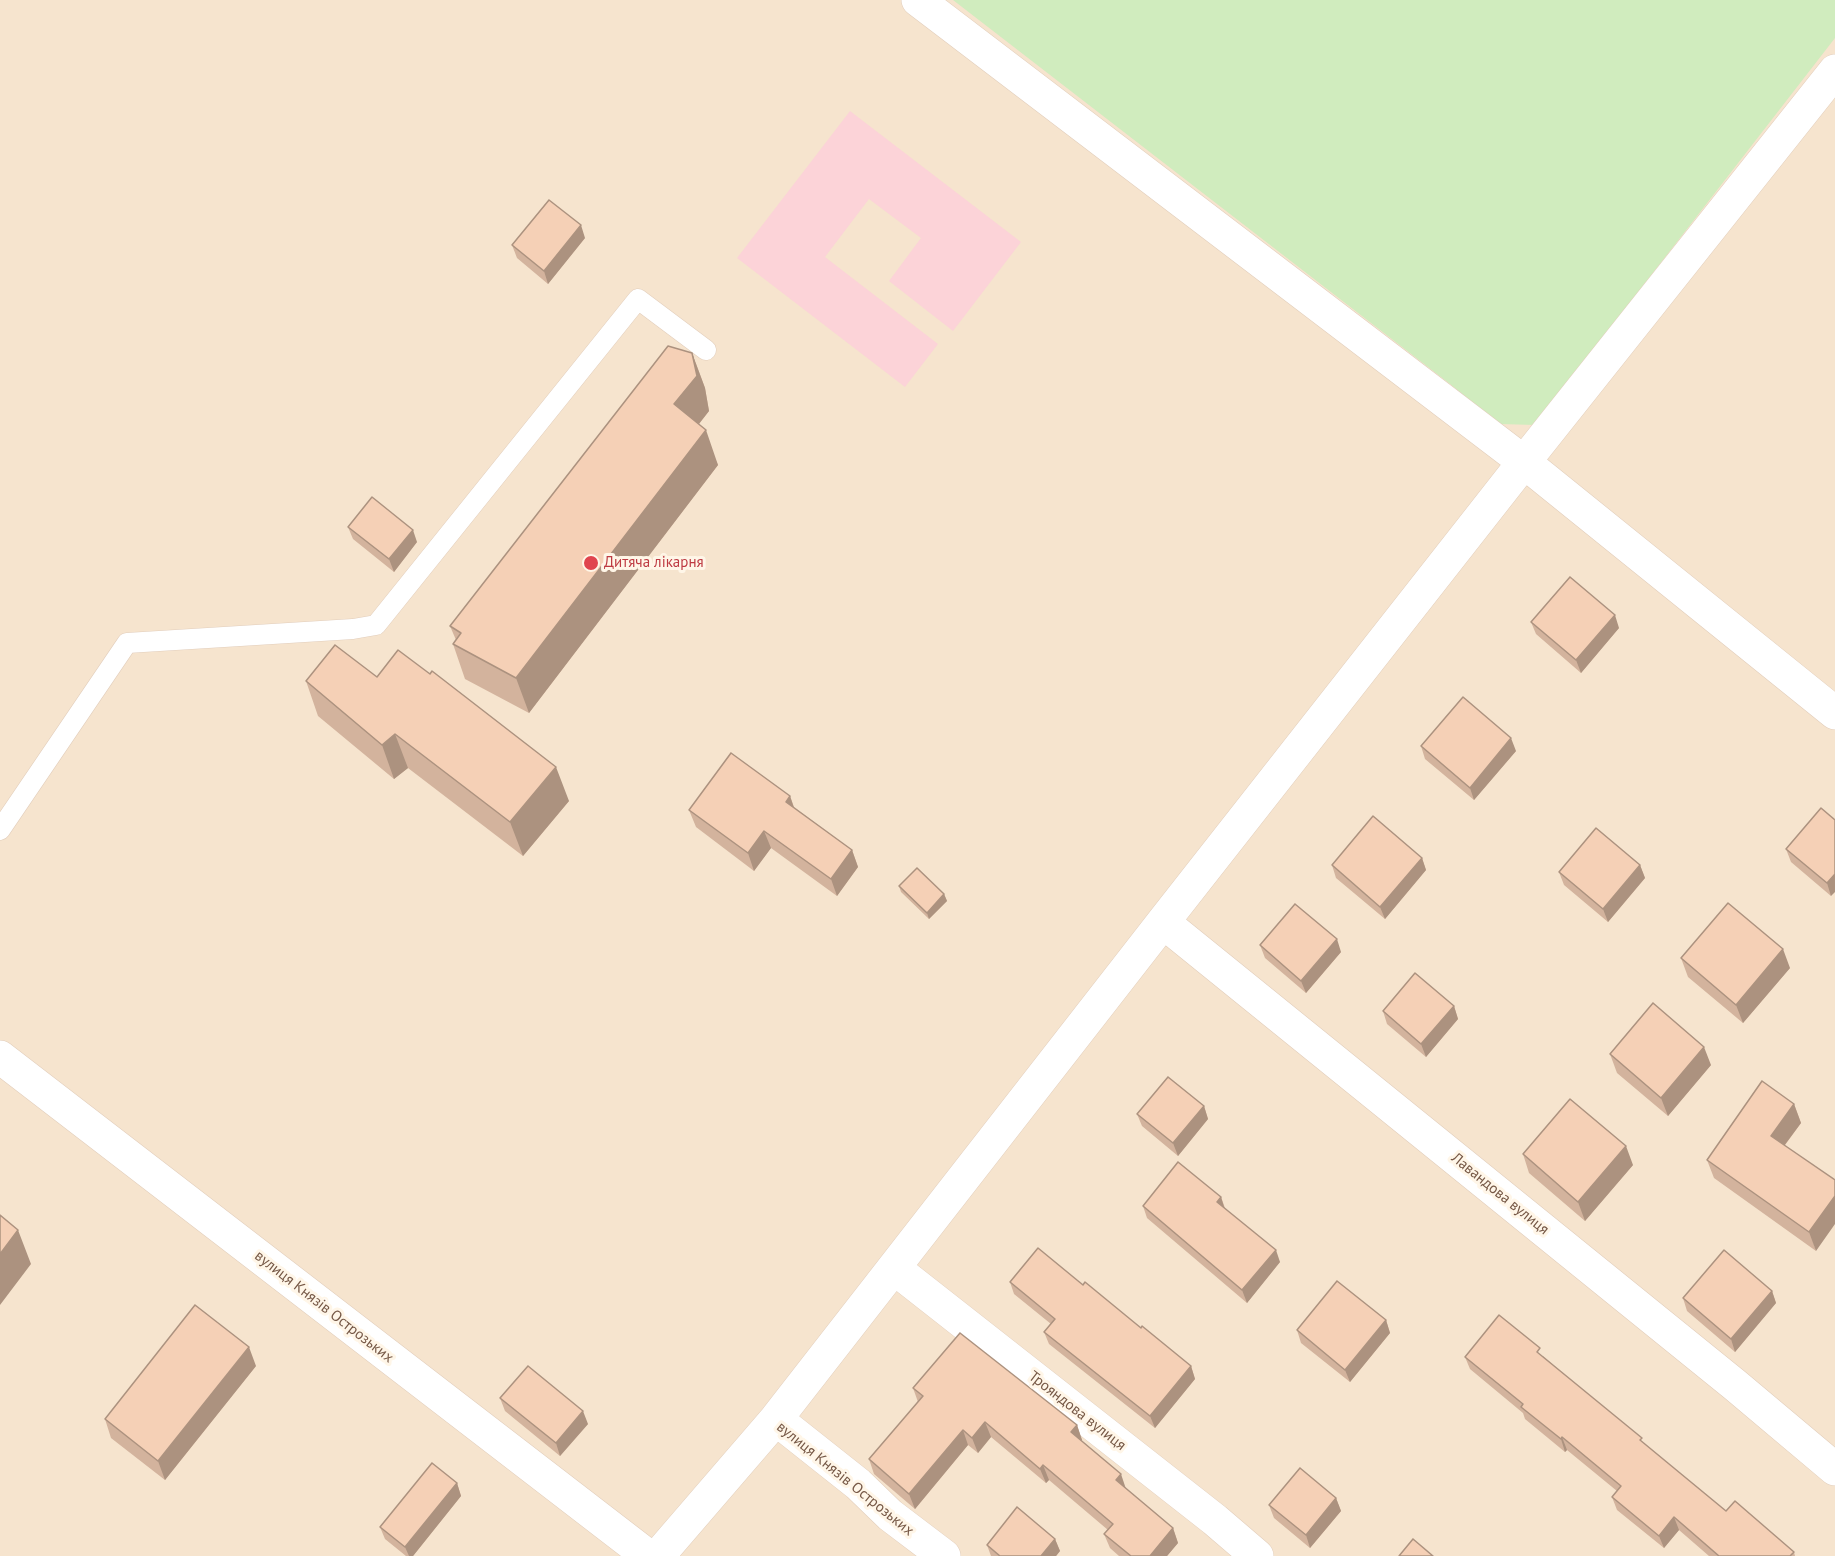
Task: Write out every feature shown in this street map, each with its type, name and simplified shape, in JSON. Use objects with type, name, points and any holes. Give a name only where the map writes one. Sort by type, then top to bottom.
[{"type":"street","points":[[918,0],[1524,462],[1835,713]]},
{"type":"street","points":[[776,1419],[1524,462],[1835,71]]},
{"type":"street","name":"Лавандова вулиця","points":[[1163,922],[1736,1385],[1835,1469]]},
{"type":"street","name":"вулиця Князів Острозьких","points":[[0,1057],[648,1556]]},
{"type":"street","name":"Трояндова вулиця","points":[[894,1268],[1215,1520],[1257,1556]]},
{"type":"street","name":"вулиця Князів Острозьких","points":[[658,1556],[776,1419],[858,1484],[890,1515],[944,1556]]},
{"type":"lane","points":[[0,830],[127,643],[353,629],[376,625],[638,299],[706,350]]},
{"type":"shaded area","points":[[0,0],[1835,0],[1835,1556],[0,1556]]},
{"type":"shaded area","points":[[850,111],[1021,242],[953,331],[889,281],[921,238],[869,199],[825,257],[938,344],[905,387],[737,258]]},
{"type":"green space","points":[[953,0],[1835,0],[1835,38],[1535,425],[1499,424]]},
{"type":"building","points":[[549,200],[581,225],[544,271],[512,245]]},
{"type":"building","points":[[668,346],[692,353],[697,376],[674,404],[706,430],[516,678],[453,644],[461,633],[450,626]]},
{"type":"building","points":[[372,497],[413,530],[389,559],[348,527]]},
{"type":"building","points":[[1570,577],[1615,615],[1576,660],[1531,622]]},
{"type":"building","points":[[335,645],[377,677],[398,650],[430,674],[432,671],[556,767],[510,822],[395,734],[382,745],[306,681]]},
{"type":"building","points":[[1463,697],[1511,738],[1470,788],[1421,746]]},
{"type":"building","points":[[731,753],[790,796],[786,802],[852,850],[831,879],[764,831],[748,853],[689,810]]},
{"type":"building","points":[[1821,808],[1835,820],[1835,874],[1827,883],[1786,849]]},
{"type":"building","points":[[1373,816],[1422,858],[1380,907],[1332,865]]},
{"type":"building","points":[[1596,828],[1640,865],[1603,909],[1559,872]]},
{"type":"building","points":[[917,868],[944,894],[927,913],[899,886]]},
{"type":"building","points":[[1728,903],[1783,949],[1736,1005],[1681,958]]},
{"type":"building","points":[[1295,904],[1337,939],[1301,981],[1260,945]]},
{"type":"building","points":[[1415,973],[1454,1006],[1421,1044],[1383,1011]]},
{"type":"building","points":[[1653,1003],[1704,1047],[1661,1098],[1610,1054]]},
{"type":"building","points":[[1168,1077],[1204,1106],[1173,1143],[1137,1114]]},
{"type":"building","points":[[1762,1081],[1794,1104],[1771,1136],[1835,1180],[1835,1196],[1809,1232],[1707,1160]]},
{"type":"building","points":[[1570,1099],[1626,1146],[1578,1202],[1523,1154]]},
{"type":"building","points":[[1178,1162],[1221,1197],[1217,1202],[1276,1250],[1242,1290],[1143,1206]]},
{"type":"building","points":[[0,1215],[18,1230],[0,1254]]},
{"type":"building","points":[[1038,1248],[1083,1285],[1085,1282],[1191,1366],[1150,1416],[1044,1332],[1055,1319],[1010,1282]]},
{"type":"building","points":[[1724,1250],[1772,1291],[1731,1339],[1683,1298]]},
{"type":"building","points":[[1337,1281],[1386,1320],[1345,1370],[1297,1330]]},
{"type":"building","points":[[195,1305],[249,1347],[158,1461],[105,1419]]},
{"type":"building","points":[[1499,1315],[1540,1348],[1537,1352],[1726,1511],[1735,1501],[1794,1552],[1790,1556],[1719,1556],[1674,1517],[1659,1536],[1612,1497],[1621,1486],[1562,1437],[1561,1439],[1521,1407],[1523,1404],[1465,1357]]},
{"type":"building","points":[[960,1333],[1077,1425],[1071,1432],[1121,1474],[1116,1480],[1173,1528],[1150,1556],[1131,1556],[1104,1534],[1113,1524],[1043,1465],[1040,1469],[985,1422],[972,1438],[963,1430],[909,1494],[869,1459],[923,1396],[913,1388]]},
{"type":"building","points":[[528,1366],[583,1411],[556,1443],[500,1398]]},
{"type":"building","points":[[432,1463],[457,1483],[405,1547],[380,1527]]},
{"type":"building","points":[[1300,1468],[1336,1498],[1306,1535],[1269,1505]]},
{"type":"building","points":[[1017,1507],[1055,1539],[1041,1556],[1000,1556],[987,1545]]},
{"type":"building","points":[[1413,1539],[1433,1556],[1399,1556]]},
{"type":"place","name":"Дитяча лікарня","points":[[591,563]]}]
